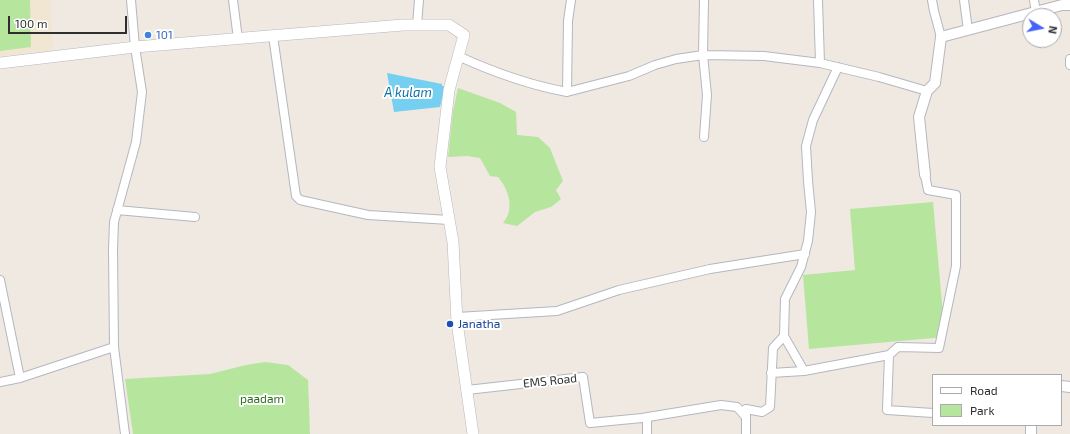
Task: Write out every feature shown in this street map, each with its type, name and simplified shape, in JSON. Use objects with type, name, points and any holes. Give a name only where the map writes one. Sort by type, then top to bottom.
[{"type":"main road","points":[[0,63],[135,47],[417,24],[449,25],[464,35],[449,90],[440,167],[453,242],[457,317],[473,434]]},
{"type":"street","points":[[125,434],[114,347],[113,249],[114,222],[136,142],[142,92],[135,47],[131,0]]},
{"type":"street","points":[[233,0],[238,39]]},
{"type":"street","points":[[417,24],[419,0]]},
{"type":"street","points":[[567,92],[568,20],[571,0]]},
{"type":"street","points":[[704,0],[703,55],[707,95],[704,137]]},
{"type":"street","points":[[818,0],[820,63]]},
{"type":"street","points":[[771,373],[804,370],[889,354],[898,347],[939,348],[956,266],[956,195],[928,190],[925,175],[919,117],[927,91],[935,83],[941,37],[932,0]]},
{"type":"street","points":[[964,0],[968,30]]},
{"type":"street","points":[[1051,8],[1070,4]]},
{"type":"street","points":[[941,37],[1022,16]]},
{"type":"street","points":[[274,36],[296,196],[300,200],[368,215],[449,220]]},
{"type":"street","points":[[458,56],[489,70],[524,82],[567,92],[629,76],[655,65],[676,59],[703,55],[764,56],[820,63],[879,77],[927,91]]},
{"type":"street","points":[[1070,59],[1070,66]]},
{"type":"street","points":[[804,370],[784,336],[786,299],[801,266],[808,242],[811,212],[806,146],[813,120],[838,67]]},
{"type":"street","points":[[117,210],[195,217]]},
{"type":"street","points":[[457,317],[557,311],[619,290],[710,269],[805,254]]},
{"type":"street","points":[[0,280],[20,378]]},
{"type":"street","points":[[746,434],[746,409],[762,412],[770,408],[773,348],[784,336]]},
{"type":"street","points":[[0,382],[20,378],[114,347]]},
{"type":"street","points":[[889,354],[887,410],[932,413]]},
{"type":"street","name":"EMS Road","points":[[467,390],[583,377],[590,423],[645,417]]},
{"type":"street","points":[[647,434],[645,417],[721,405],[737,407],[746,417]]},
{"type":"shaded area","points":[[0,0],[50,0],[53,51],[0,56]]},
{"type":"green space","points":[[0,0],[30,0],[31,47],[0,51]]},
{"type":"green space","points":[[458,88],[500,103],[516,112],[517,135],[538,137],[550,148],[563,181],[556,190],[561,199],[551,207],[535,212],[517,226],[503,223],[507,218],[510,206],[508,194],[498,177],[490,176],[480,158],[467,156],[448,157],[453,111]]},
{"type":"green space","points":[[933,202],[945,337],[809,349],[803,275],[855,270],[850,209]]},
{"type":"green space","name":"paadam","points":[[265,362],[288,365],[308,380],[310,434],[133,434],[125,379],[210,374]]},
{"type":"water","name":"A kulam","points":[[387,73],[442,84],[442,86],[445,86],[440,107],[394,112]]},
{"type":"place","name":"101","points":[[148,35]]},
{"type":"place","name":"Janatha","points":[[450,324]]}]
